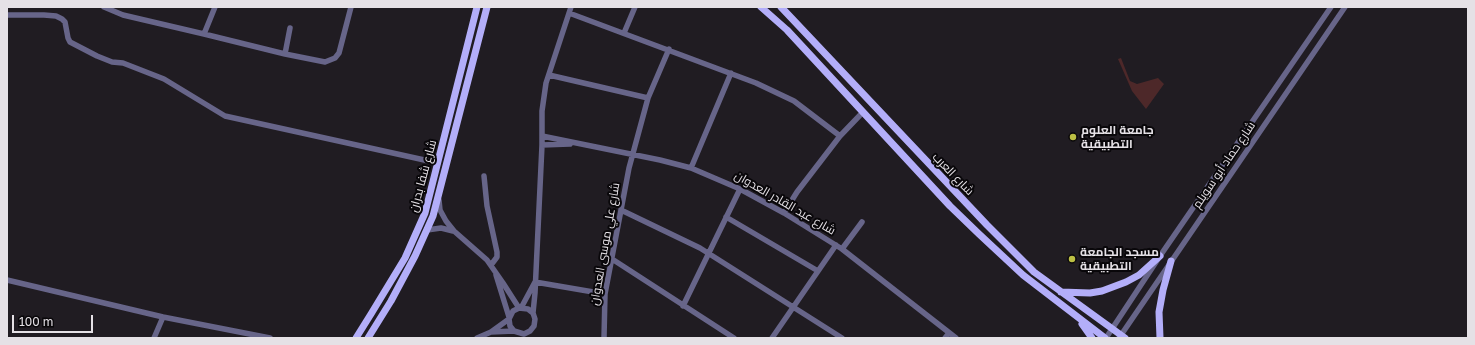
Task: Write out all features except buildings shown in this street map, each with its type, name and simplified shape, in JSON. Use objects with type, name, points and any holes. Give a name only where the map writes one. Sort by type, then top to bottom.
[{"type":"main road","name":"شارع شفا بدران","points":[[356,338],[372,314],[408,251],[425,213],[477,7]]},
{"type":"main road","name":"شارع شفا بدران","points":[[368,338],[391,301],[415,256],[433,216],[487,7]]},
{"type":"main road","name":"شارع العرب","points":[[761,7],[786,30],[979,234],[1023,275],[1077,318],[1106,338]]},
{"type":"main road","name":"شارع العرب","points":[[781,7],[1010,249],[1034,272],[1122,337]]},
{"type":"main road","points":[[1061,292],[1090,293],[1102,291],[1126,282],[1139,275],[1160,256]]},
{"type":"main road","points":[[1160,338],[1158,320],[1160,303],[1172,261]]},
{"type":"main road","points":[[1077,318],[1092,338]]},
{"type":"street","points":[[104,7],[123,15],[285,54],[325,62],[335,58],[342,48],[351,7]]},
{"type":"street","points":[[204,34],[215,7]]},
{"type":"street","points":[[624,33],[635,7]]},
{"type":"street","name":"شارع حماد أبو سويلم","points":[[1106,338],[1160,256],[1331,7]]},
{"type":"street","name":"شارع حماد أبو سويلم","points":[[1122,337],[1345,7]]},
{"type":"street","points":[[491,332],[524,334],[530,331],[534,326],[535,320],[533,313],[542,145],[542,111],[549,75],[570,10],[624,33],[756,83],[794,101],[840,136]]},
{"type":"street","points":[[7,15],[56,16],[65,22],[70,42],[97,56],[112,62],[123,63],[164,80],[225,116],[438,163]]},
{"type":"street","points":[[285,54],[290,28]]},
{"type":"street","name":"شارع علي موسى العدوان","points":[[604,338],[605,294],[633,154],[648,98],[669,49]]},
{"type":"street","points":[[692,168],[731,73]]},
{"type":"street","points":[[549,75],[648,98]]},
{"type":"street","points":[[784,213],[797,192],[840,136],[863,112]]},
{"type":"street","name":"شارع عبد القادر العدوان","points":[[542,136],[633,154],[692,168],[740,189],[784,213],[842,249],[947,336],[956,338]]},
{"type":"street","name":"شارع عبد القادر العدوان","points":[[542,145],[576,143]]},
{"type":"street","points":[[484,176],[487,206],[497,252],[491,265]]},
{"type":"street","points":[[683,306],[740,189]]},
{"type":"street","points":[[438,197],[443,216],[454,231],[483,255],[520,308]]},
{"type":"street","points":[[622,210],[686,241],[842,338]]},
{"type":"street","points":[[726,217],[818,271]]},
{"type":"street","points":[[842,249],[862,222]]},
{"type":"street","points":[[427,230],[440,228],[454,231]]},
{"type":"street","points":[[772,338],[836,245]]},
{"type":"street","points":[[612,259],[734,338]]},
{"type":"street","points":[[495,271],[510,326],[517,334]]},
{"type":"street","points":[[7,280],[163,317],[270,338]]},
{"type":"street","points":[[535,282],[605,294]]},
{"type":"street","points":[[520,308],[535,282]]},
{"type":"street","points":[[477,338],[491,332],[509,318],[513,311],[520,308],[528,309],[533,313]]},
{"type":"street","points":[[154,338],[163,317]]},
{"type":"street","points":[[530,331],[532,338]]},
{"type":"shaded area","points":[[1121,58],[1130,81],[1137,84],[1158,78],[1164,84],[1146,109],[1132,91],[1118,59]]},
{"type":"place","name":"جامعة العلوم التطبيقية","points":[[1073,137]]},
{"type":"place","name":"مسجد الجامعة التطبيقية","points":[[1072,259]]}]
